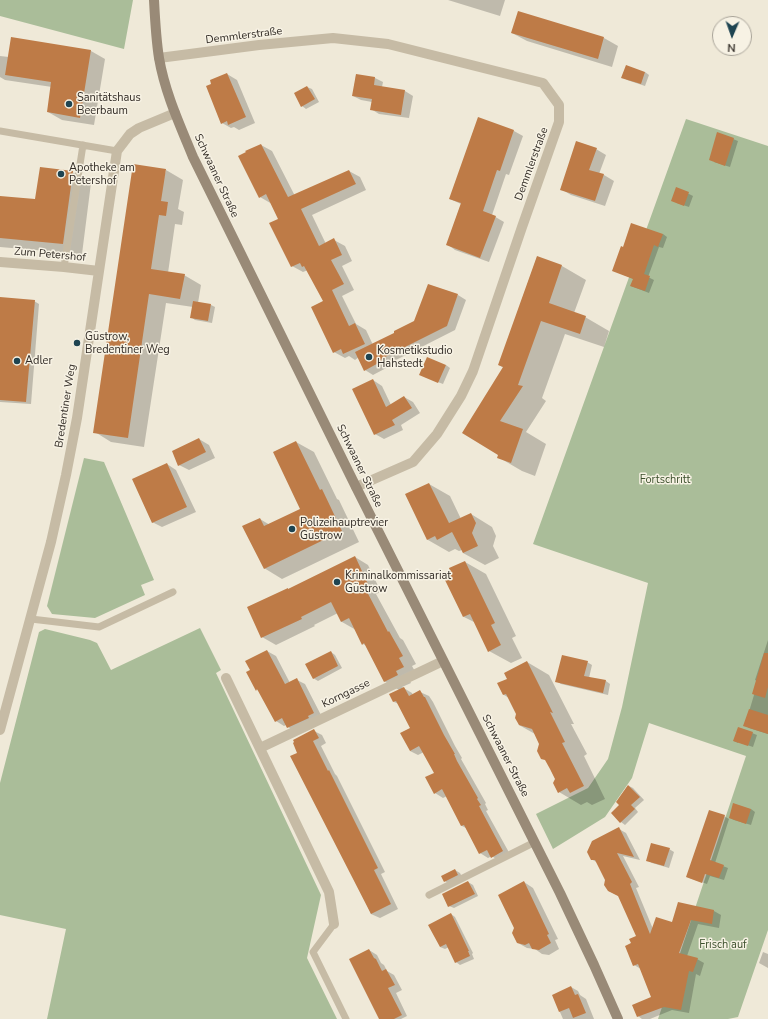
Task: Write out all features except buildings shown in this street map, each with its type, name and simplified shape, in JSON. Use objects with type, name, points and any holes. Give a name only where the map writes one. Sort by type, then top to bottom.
[{"type":"main road","name":"Schwaaner Straße","points":[[154,0],[159,58],[175,113],[193,157],[356,487],[535,842],[618,1019]]},
{"type":"street","name":"Demmlerstraße","points":[[159,58],[259,45],[333,38],[388,44],[543,83],[559,105],[560,122],[522,227],[473,371],[461,396],[437,434],[412,462],[356,487]]},
{"type":"street","name":"Bredentiner Weg","points":[[0,730],[3,709],[31,619],[51,542],[69,461],[77,418],[117,151],[130,134],[139,128],[175,113]]},
{"type":"street","name":"Zum Petershof","points":[[0,262],[99,271]]},
{"type":"street","name":"Korngasse","points":[[260,748],[443,661]]},
{"type":"street","points":[[226,678],[330,892],[334,924]]},
{"type":"lane","points":[[0,131],[117,151]]},
{"type":"lane","points":[[64,267],[82,145]]},
{"type":"lane","points":[[31,619],[99,627],[173,592]]},
{"type":"lane","points":[[429,895],[535,842]]},
{"type":"lane","points":[[334,924],[313,952],[346,1019]]},
{"type":"green space","points":[[0,0],[133,0],[124,49],[0,16]]},
{"type":"green space","name":"Fortschritt","points":[[686,119],[768,146],[768,930],[738,1017],[728,1019],[658,1019],[746,756],[649,723],[632,778],[605,817],[553,849],[536,814],[588,788],[608,759],[622,707],[648,583],[533,544]]},
{"type":"green space","points":[[84,458],[104,462],[154,580],[141,585],[145,595],[95,618],[52,614],[47,606]]},
{"type":"green space","points":[[200,628],[221,670],[216,673],[321,895],[307,958],[337,1019],[47,1019],[66,929],[0,915],[0,783],[39,632],[45,629],[97,643],[111,670]]},
{"type":"place","name":"Sanitätshaus Beerbaum","points":[[69,104]]},
{"type":"place","name":"Apotheke am Petershof","points":[[61,174]]},
{"type":"place","name":"Güstrow, Bredentiner Weg","points":[[77,343]]},
{"type":"place","name":"Kosmetikstudio Hahstedt","points":[[369,357]]},
{"type":"place","name":"Adler","points":[[17,361]]},
{"type":"place","name":"Polizeihauptrevier Güstrow","points":[[292,529]]},
{"type":"place","name":"Kriminalkommissariat Güstrow","points":[[337,582]]},
{"type":"park label","name":"Frisch auf","points":[[723,945]]}]
